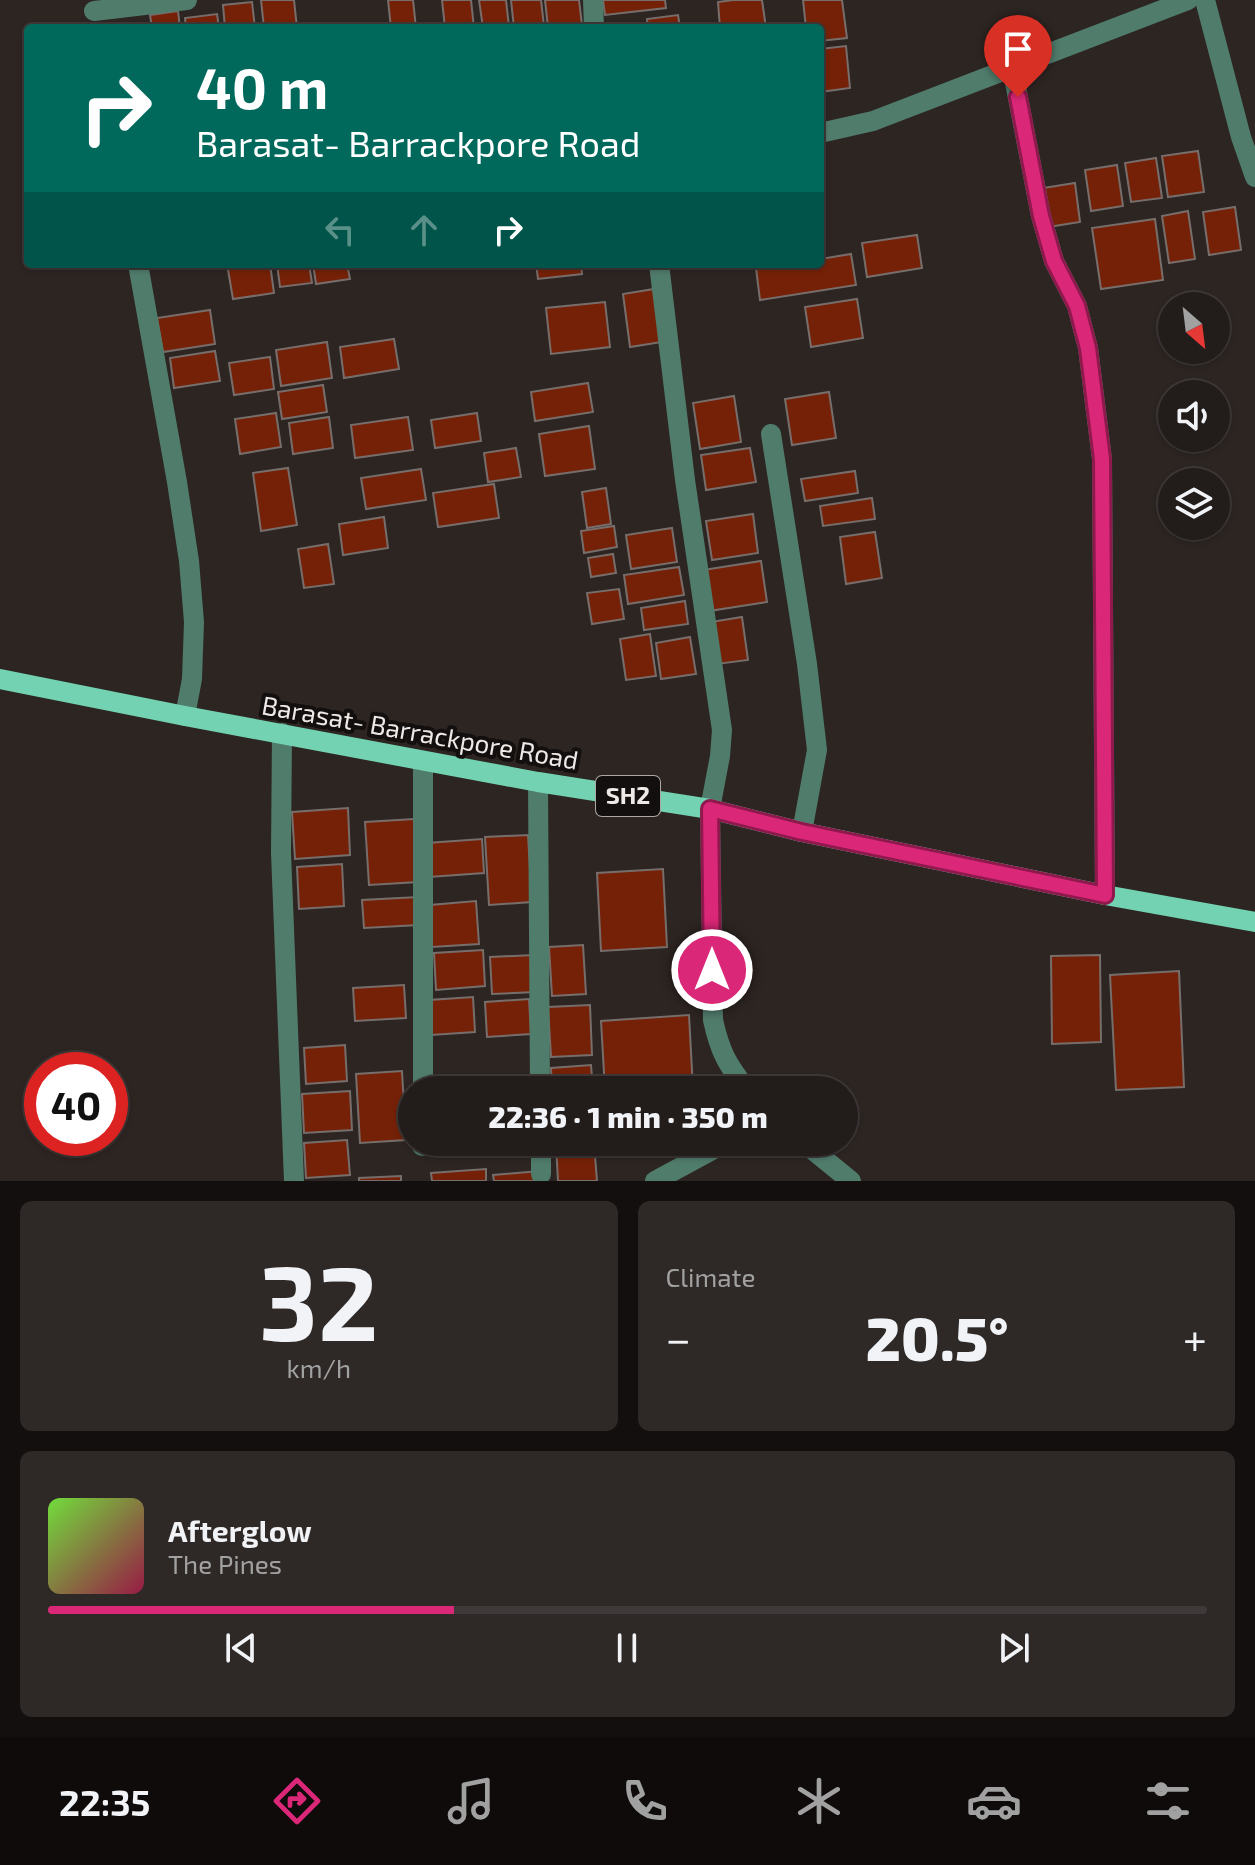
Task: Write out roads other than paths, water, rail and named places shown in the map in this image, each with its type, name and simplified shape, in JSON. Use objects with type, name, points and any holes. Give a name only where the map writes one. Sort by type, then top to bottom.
[{"type":"main road","name":"Barasat- Barrackpore Road","points":[[0,679],[423,761],[710,809],[802,832],[1105,895],[1255,922]]},
{"type":"street","points":[[94,13],[187,0]]},
{"type":"street","points":[[593,0],[594,24]]},
{"type":"street","points":[[824,132],[873,121],[1188,0]]},
{"type":"street","points":[[1205,0],[1241,137],[1255,177]]},
{"type":"street","points":[[1012,67],[1041,216],[1054,261],[1077,306],[1088,348],[1102,459],[1105,895]]},
{"type":"street","points":[[139,268],[189,561],[194,622],[192,679],[185,716]]},
{"type":"street","points":[[659,268],[685,480],[722,730],[710,809],[713,1020],[718,1045],[736,1076]]},
{"type":"street","points":[[771,434],[807,664],[817,750],[802,832]]},
{"type":"street","points":[[282,733],[281,853],[294,1181]]},
{"type":"street","points":[[423,761],[423,1076]]},
{"type":"street","points":[[538,782],[540,1076]]},
{"type":"street","points":[[541,1156],[541,1174]]},
{"type":"street","points":[[655,1181],[701,1156]]},
{"type":"street","points":[[820,1156],[851,1181]]}]
